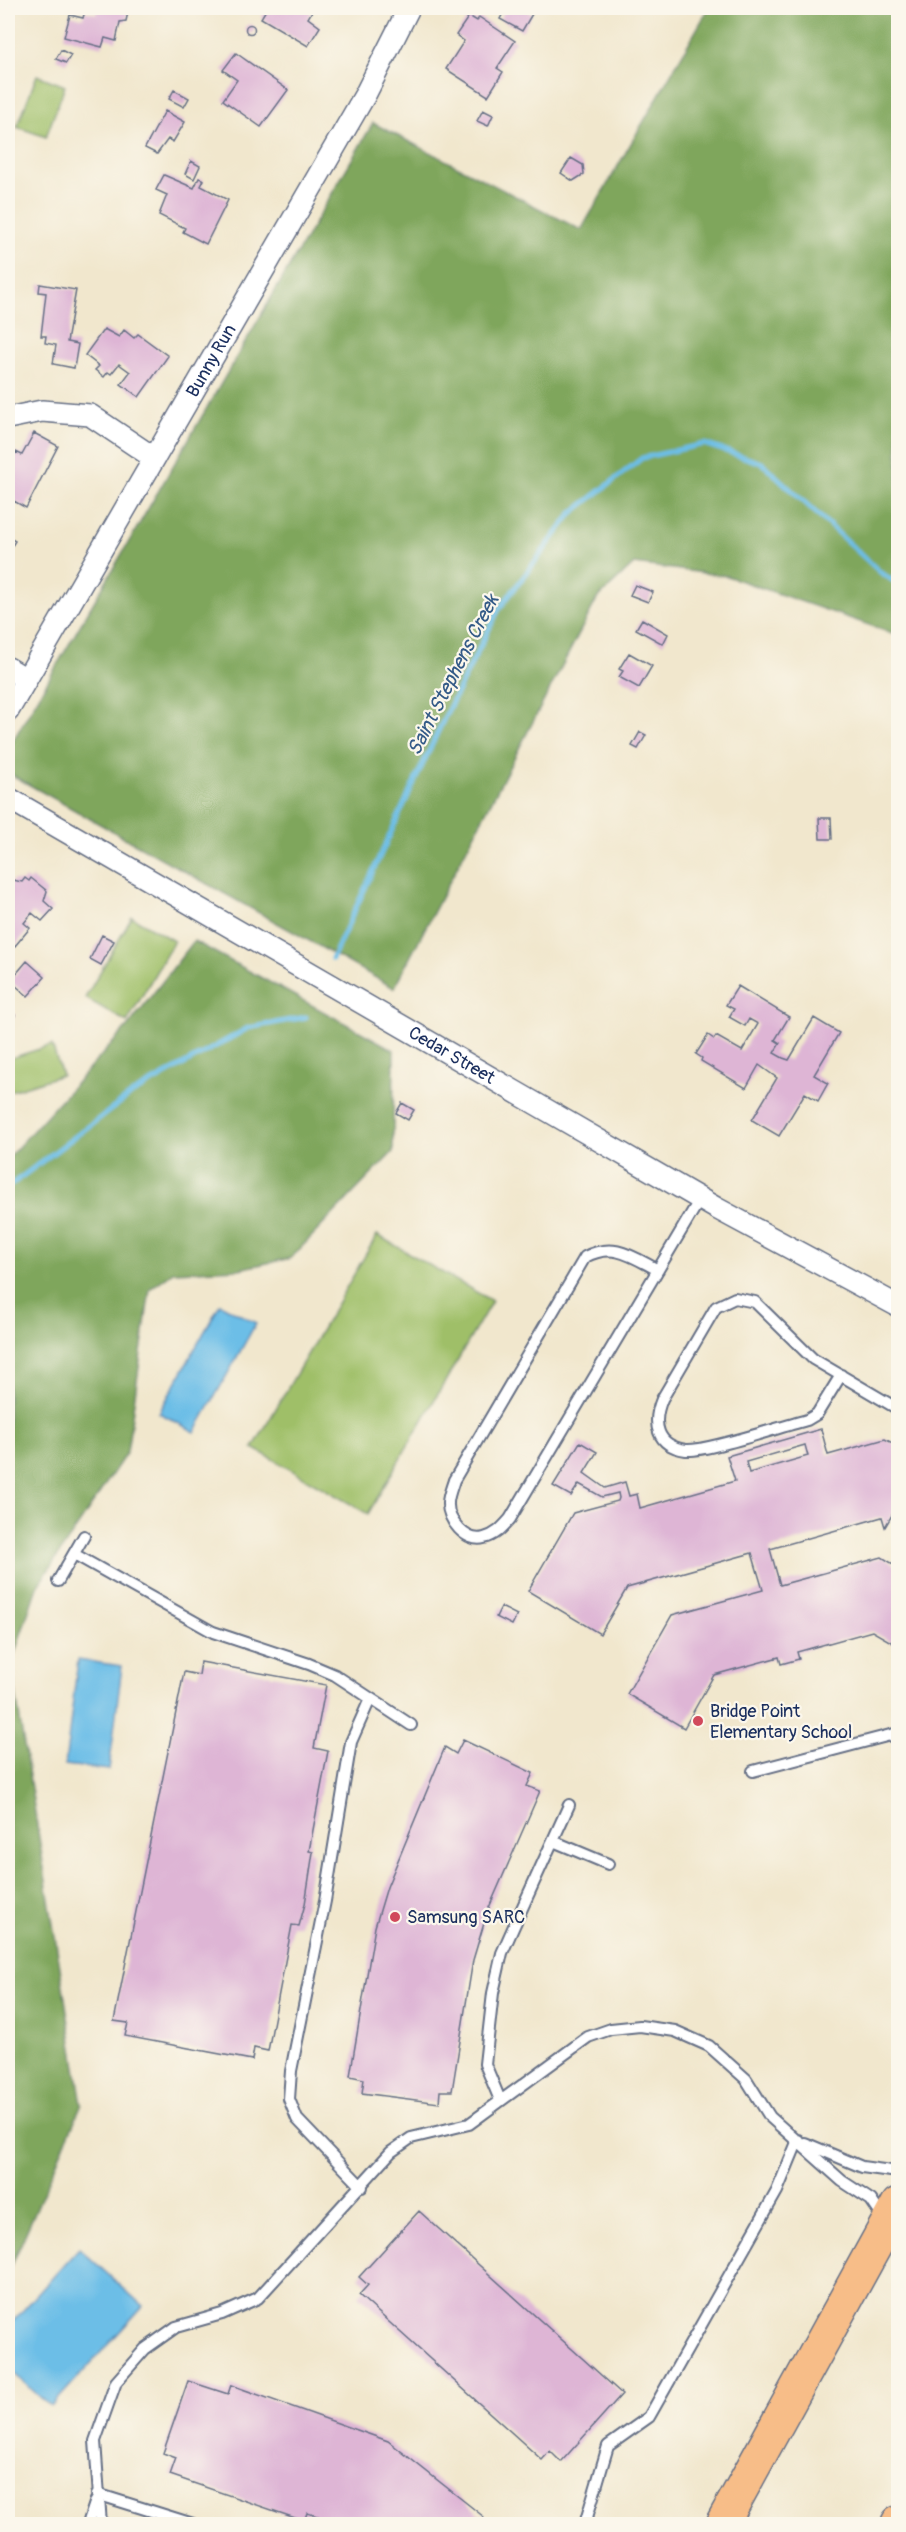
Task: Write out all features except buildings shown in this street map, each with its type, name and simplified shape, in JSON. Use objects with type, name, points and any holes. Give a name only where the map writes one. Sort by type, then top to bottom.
[{"type":"highway","points":[[722,2524],[893,2214]]},
{"type":"street","name":"Bunny Run","points":[[8,711],[365,95],[409,8]]},
{"type":"street","points":[[8,418],[42,411],[90,415],[154,458]]},
{"type":"street","points":[[8,668],[26,680]]},
{"type":"street","name":"Cedar Street","points":[[8,798],[700,1199],[898,1306]]},
{"type":"lane","points":[[658,1270],[621,1251],[601,1249],[585,1257],[454,1480],[447,1504],[453,1521],[463,1534],[481,1539],[498,1532],[510,1519],[658,1270],[700,1199]]},
{"type":"lane","points":[[841,1376],[817,1414],[807,1420],[687,1450],[664,1441],[656,1427],[657,1410],[662,1399],[701,1330],[716,1307],[735,1298],[755,1302],[813,1359],[898,1409]]},
{"type":"lane","points":[[58,1581],[84,1536]]},
{"type":"lane","points":[[74,1554],[213,1632],[335,1675],[411,1725]]},
{"type":"lane","points":[[362,2187],[297,2119],[289,2099],[291,2071],[325,1901],[351,1742],[370,1699]]},
{"type":"lane","points":[[753,1771],[898,1733]]},
{"type":"lane","points":[[500,2100],[485,2064],[493,1993],[502,1953],[569,1805]]},
{"type":"lane","points":[[553,1841],[608,1864]]},
{"type":"lane","points":[[101,2524],[95,2441],[116,2382],[145,2349],[176,2327],[222,2314],[258,2298],[362,2187],[391,2152],[411,2138],[469,2124],[588,2037],[611,2029],[640,2026],[675,2031],[709,2046],[746,2079],[770,2117],[842,2181],[893,2214]]},
{"type":"lane","points":[[798,2140],[862,2167],[898,2172]]},
{"type":"lane","points":[[585,2524],[608,2446],[649,2417],[777,2191],[798,2140]]},
{"type":"lane","points":[[88,2524],[98,2494]]},
{"type":"lane","points":[[98,2494],[193,2524]]},
{"type":"green space","points":[[709,8],[898,8],[898,635],[727,576],[634,564],[597,599],[394,988],[8,773],[8,749],[373,123],[581,230]]},
{"type":"green space","points":[[37,75],[65,86],[46,137],[17,127]]},
{"type":"green space","points":[[132,917],[174,941],[127,1022],[85,998]]},
{"type":"green space","points":[[194,941],[394,1050],[393,1152],[291,1258],[239,1269],[173,1272],[150,1289],[127,1452],[37,1587],[11,1664],[82,2104],[8,2274],[8,1158],[128,1026]]},
{"type":"green space","points":[[52,1045],[62,1075],[8,1092],[8,1059]]},
{"type":"green space","points":[[377,1235],[492,1301],[368,1514],[253,1448]]},
{"type":"water","points":[[220,1304],[256,1323],[195,1432],[159,1413]]},
{"type":"water","points":[[78,1660],[122,1666],[109,1770],[65,1765]]},
{"type":"water","points":[[79,2248],[143,2306],[51,2407],[8,2368],[8,2327]]},
{"type":"waterway","name":"Saint Stephens Creek","points":[[332,959],[448,710],[499,609],[572,513],[642,458],[704,444],[762,463],[880,572],[898,584]]},
{"type":"waterway","name":"Saint Stephens Creek","points":[[8,1187],[133,1093],[248,1028],[306,1017]]},
{"type":"waterway","name":"Saint Stephens Creek","points":[[8,2083],[12,2100],[8,2118]]},
{"type":"place","name":"Bridge Point Elementary School","points":[[698,1721]]},
{"type":"place","name":"Samsung SARC","points":[[395,1917]]}]
